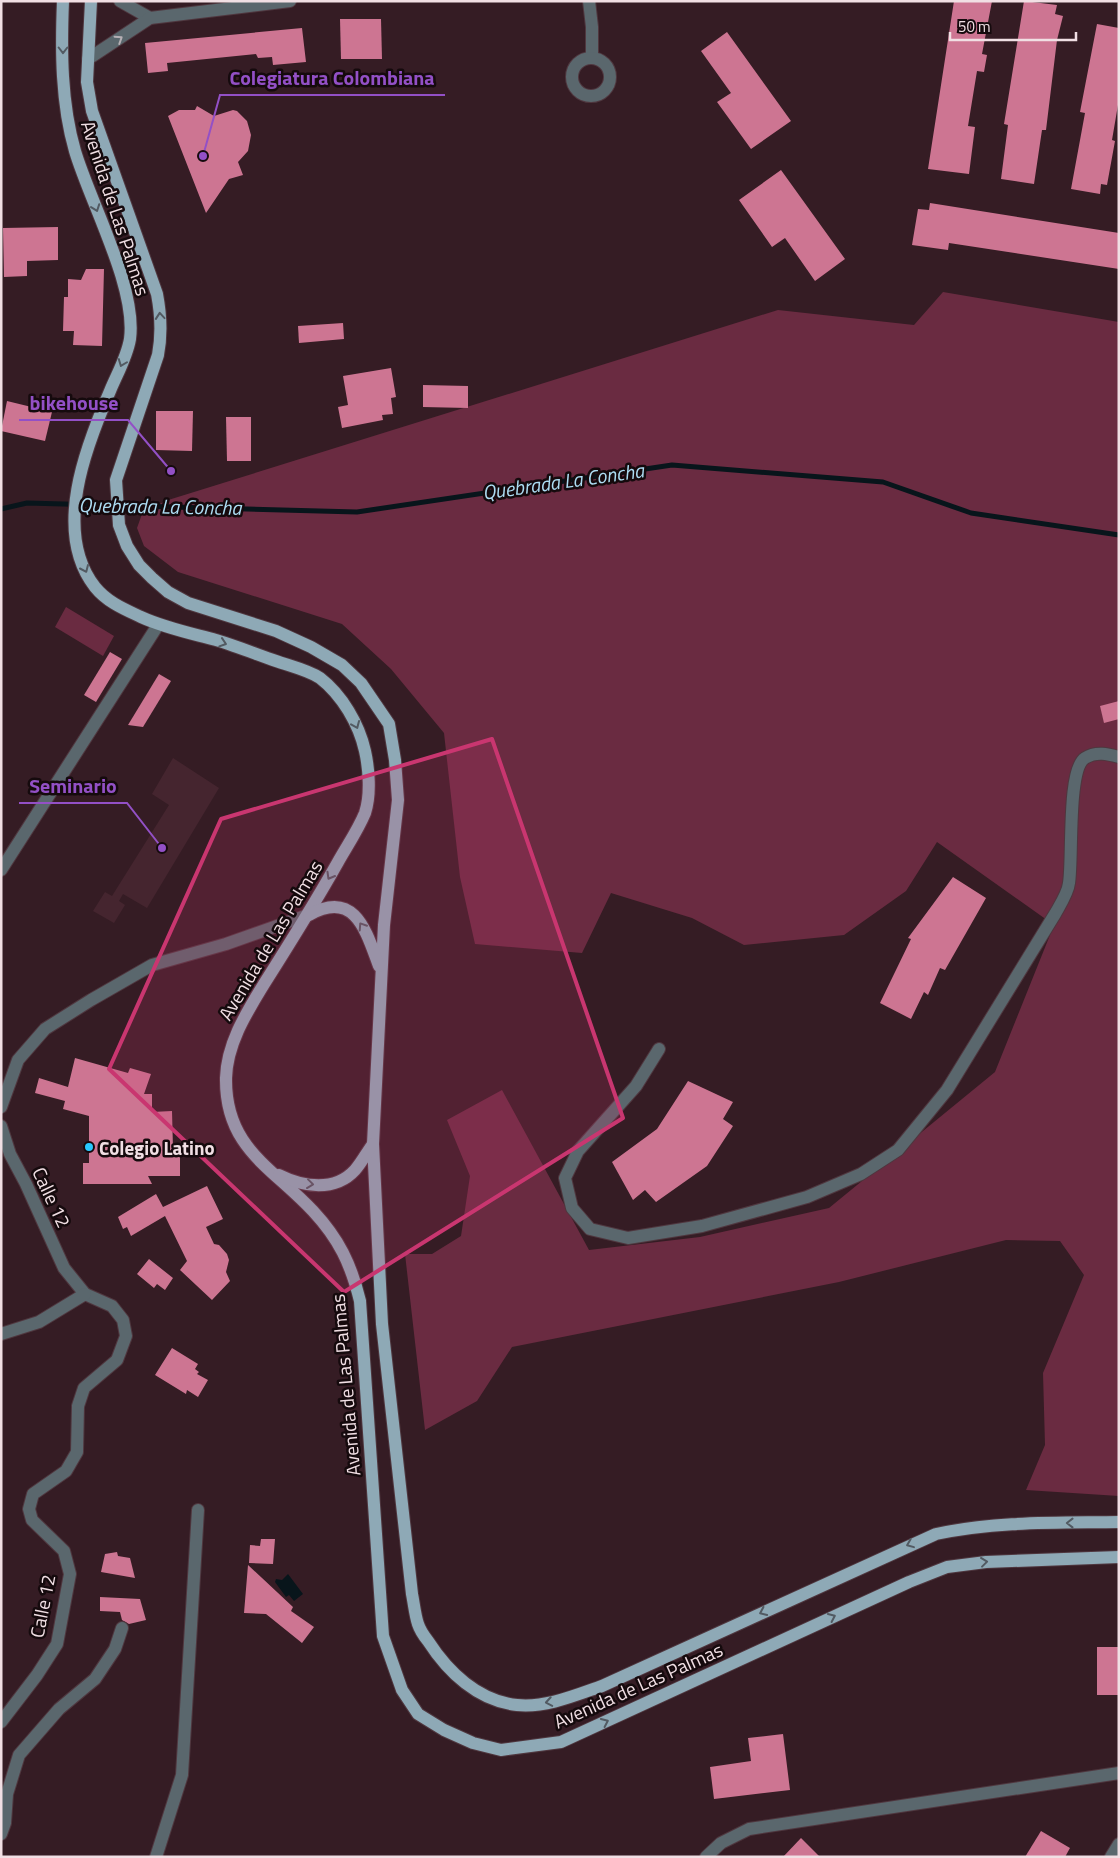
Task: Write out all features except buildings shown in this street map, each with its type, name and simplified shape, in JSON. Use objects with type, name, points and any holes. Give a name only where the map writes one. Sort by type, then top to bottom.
[{"type":"main road","name":"Avenida de Las Palmas","points":[[63,1],[62,68],[67,116],[75,150],[122,280],[128,308],[130,338],[82,465],[76,492],[75,522],[77,543],[84,569],[96,589],[116,606],[158,625],[221,642],[316,676],[342,701],[354,719],[365,748],[369,776],[366,811],[308,915],[248,1010],[229,1055],[226,1075],[227,1104],[246,1146],[265,1168],[313,1211],[340,1245],[350,1263],[360,1301],[383,1636],[402,1690],[418,1714],[444,1730],[473,1743],[501,1750],[561,1742],[909,1582],[947,1567],[1029,1558],[1119,1557]]},
{"type":"main road","name":"Avenida de Las Palmas","points":[[92,1],[87,82],[92,111],[157,294],[162,336],[158,355],[116,480],[119,525],[126,546],[139,565],[168,592],[188,603],[276,632],[312,647],[342,664],[362,683],[389,724],[395,760],[398,800],[380,971],[373,1144],[382,1324],[412,1594],[418,1626],[452,1672],[472,1689],[495,1700],[518,1705],[565,1700],[602,1686],[936,1534],[970,1527],[1008,1523],[1119,1522]]},
{"type":"main road","points":[[308,915],[324,906],[341,907],[355,915],[366,929],[380,971]]},
{"type":"main road","points":[[265,1168],[292,1181],[315,1186],[338,1183],[355,1171],[373,1144]]},
{"type":"street","points":[[120,1],[150,18]]},
{"type":"street","points":[[88,59],[150,18],[290,1]]},
{"type":"street","points":[[589,1],[592,27],[592,58]]},
{"type":"street","points":[[1,870],[158,625]]},
{"type":"street","points":[[659,1049],[636,1086],[578,1151],[565,1178],[572,1208],[590,1229],[628,1238],[702,1226],[807,1197],[861,1174],[898,1150],[947,1090],[1055,914],[1069,884],[1073,790],[1078,766],[1085,758],[1102,753],[1119,757]]},
{"type":"street","points":[[1,1107],[18,1060],[45,1029],[152,965],[226,944],[308,915]]},
{"type":"street","name":"Calle 12","points":[[1,1126],[10,1154],[26,1184],[64,1268],[85,1294],[112,1306],[123,1320],[126,1336],[117,1360],[84,1388],[78,1406],[77,1452],[66,1472],[33,1494],[28,1508],[32,1520],[64,1551],[70,1574],[57,1644],[37,1675],[1,1722]]},
{"type":"street","points":[[1,1334],[39,1322],[85,1294]]},
{"type":"street","points":[[156,1857],[182,1775],[198,1510]]},
{"type":"street","points":[[1,1834],[5,1823],[7,1794],[19,1755],[59,1709],[95,1679],[115,1649],[122,1628]]},
{"type":"street","points":[[706,1857],[720,1843],[748,1828],[1119,1773]]},
{"type":"street","points":[[1111,1857],[1119,1844]]},
{"type":"highlighted area","points":[[492,739],[623,1118],[344,1292],[109,1069],[221,819]]},
{"type":"shaded area","points":[[943,292],[1119,322],[1119,1496],[1026,1490],[1045,1445],[1043,1373],[1084,1275],[1060,1241],[1006,1240],[839,1282],[512,1347],[477,1401],[425,1430],[405,1254],[432,1254],[461,1236],[470,1176],[447,1120],[502,1090],[589,1250],[700,1237],[829,1208],[995,1072],[1054,925],[937,842],[906,891],[844,935],[744,945],[692,918],[611,893],[582,953],[475,944],[460,877],[444,733],[391,669],[342,624],[178,572],[144,546],[137,528],[142,514],[165,501],[778,310],[914,325]]},
{"type":"shaded area","points":[[66,607],[114,636],[103,656],[55,627]]},
{"type":"shaded area","points":[[173,758],[219,788],[147,908],[123,894],[119,901],[125,905],[114,923],[93,911],[105,892],[112,896],[169,805],[152,794]]},
{"type":"shaded area","points":[[288,1574],[303,1594],[294,1601],[289,1595],[286,1597],[275,1582],[276,1579],[282,1580]]},
{"type":"waterway","name":"Quebrada La Concha","points":[[1,509],[27,503],[357,512],[672,465],[883,482],[971,513],[1119,535]]},
{"type":"place","name":"Colegiatura Colombiana","points":[[203,156]]},
{"type":"place","name":"bikehouse","points":[[171,471]]},
{"type":"place","name":"Seminario","points":[[162,848]]},
{"type":"place","name":"Colegio Latino","points":[[89,1147]]}]
